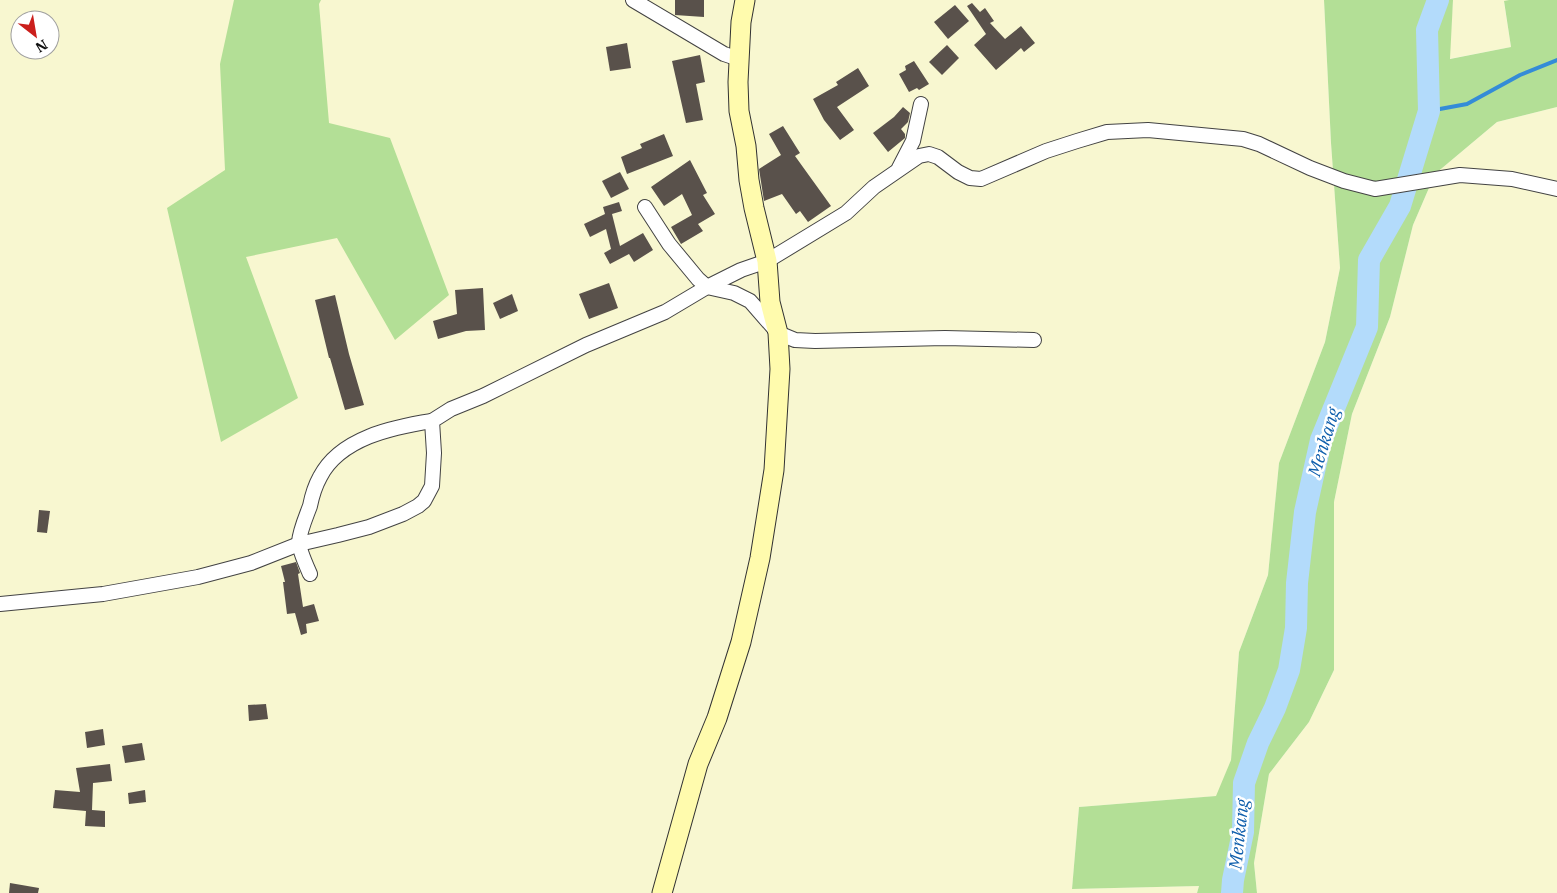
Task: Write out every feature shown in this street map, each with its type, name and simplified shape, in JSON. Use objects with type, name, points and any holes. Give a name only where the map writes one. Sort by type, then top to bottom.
[{"type":"street","points":[[633,0],[724,54],[739,59]]},
{"type":"street","points":[[662,893],[698,764],[717,718],[740,642],[760,558],[774,470],[780,369],[778,333],[770,302],[767,261],[752,198],[746,146],[739,111],[738,82],[741,22],[745,0]]},
{"type":"street","points":[[898,169],[913,141],[921,104]]},
{"type":"street","points":[[310,574],[299,544],[320,476],[337,456],[361,440],[377,434],[432,421],[452,409],[483,396],[586,345],[665,312],[707,286],[741,270],[767,261],[846,213],[874,187],[919,156],[929,154],[938,157],[958,172],[970,178],[981,179],[1077,140],[1107,132],[1148,130],[1242,139],[1259,144],[1310,168],[1344,181],[1375,189],[1460,175],[1512,179],[1557,189]]},
{"type":"street","points":[[645,207],[668,244],[693,274],[707,286],[750,301],[778,333],[795,340],[945,338],[1034,340]]},
{"type":"street","points":[[0,604],[103,594],[198,578],[251,563],[299,544],[369,527],[403,514],[424,501],[432,486],[434,453],[432,421]]},
{"type":"green space","points":[[0,0],[1324,0],[1331,143],[1340,268],[1325,342],[1279,463],[1268,575],[1239,652],[1231,760],[1217,796],[1079,807],[1072,889],[1199,886],[1197,893],[0,893]]},
{"type":"green space","points":[[234,0],[321,0],[319,4],[329,123],[390,138],[449,295],[395,340],[337,238],[246,257],[298,398],[221,442],[167,208],[225,170],[220,64]]},
{"type":"green space","points":[[1324,0],[1453,0],[1450,59],[1511,47],[1504,1],[1557,0],[1557,107],[1497,122],[1435,174],[1413,225],[1390,317],[1352,414],[1334,502],[1334,670],[1309,722],[1269,774],[1254,863],[1257,893],[1197,893],[1199,886],[1072,889],[1079,807],[1216,796],[1231,760],[1239,652],[1268,575],[1279,463],[1325,342],[1340,268],[1331,143]]},
{"type":"green space","points":[[1453,0],[1509,0],[1504,2],[1511,47],[1449,59]]},
{"type":"green space","points":[[1557,107],[1557,893],[1257,893],[1254,863],[1269,774],[1309,722],[1334,670],[1334,502],[1352,414],[1390,317],[1413,225],[1435,174],[1497,122]]},
{"type":"building","points":[[675,0],[704,0],[704,17],[675,15]]},
{"type":"building","points":[[972,3],[980,12],[985,8],[994,21],[990,23],[1005,39],[1021,26],[1035,43],[1024,52],[1021,48],[996,70],[974,45],[986,34],[967,6]]},
{"type":"building","points":[[955,5],[969,21],[948,39],[934,22]]},
{"type":"building","points":[[627,43],[631,68],[610,71],[606,47]]},
{"type":"building","points":[[947,45],[959,58],[942,75],[929,62]]},
{"type":"building","points":[[700,55],[705,82],[696,84],[703,120],[686,123],[672,61]]},
{"type":"building","points":[[914,61],[929,84],[919,90],[917,88],[909,92],[899,74],[906,70],[905,66]]},
{"type":"building","points":[[858,68],[869,86],[837,107],[854,130],[840,140],[824,120],[813,99],[838,85],[836,82]]},
{"type":"building","points":[[903,107],[910,113],[908,122],[901,129],[905,134],[905,138],[888,152],[873,133],[894,117]]},
{"type":"building","points":[[783,126],[800,153],[795,156],[831,206],[808,222],[800,211],[796,214],[782,194],[764,201],[759,169],[781,155],[769,134]]},
{"type":"building","points":[[664,134],[673,156],[627,174],[621,157],[642,148],[640,144]]},
{"type":"building","points":[[690,160],[707,193],[703,195],[715,214],[698,224],[703,231],[681,244],[671,227],[692,215],[682,194],[664,206],[651,187]]},
{"type":"building","points":[[620,172],[629,189],[611,198],[602,181]]},
{"type":"building","points":[[619,202],[622,211],[612,214],[620,246],[643,233],[653,250],[634,262],[629,254],[610,264],[604,253],[611,249],[606,229],[590,237],[584,224],[605,214],[603,207]]},
{"type":"building","points":[[609,283],[618,308],[589,319],[579,294]]},
{"type":"building","points":[[483,288],[485,330],[466,331],[438,339],[433,321],[457,314],[455,290]]},
{"type":"building","points":[[512,294],[518,311],[500,319],[493,303]]},
{"type":"building","points":[[335,295],[349,354],[364,405],[345,410],[329,358],[315,300]]},
{"type":"building","points":[[39,510],[50,511],[47,533],[37,532]]},
{"type":"building","points":[[296,562],[300,573],[298,574],[303,607],[314,604],[319,621],[306,624],[307,633],[301,635],[295,613],[287,614],[283,582],[285,582],[281,566]]},
{"type":"building","points":[[266,704],[268,719],[249,721],[248,705]]},
{"type":"building","points":[[103,729],[105,745],[87,748],[85,732]]},
{"type":"building","points":[[142,743],[145,760],[125,763],[122,746]]},
{"type":"building","points":[[110,764],[112,781],[93,783],[92,810],[105,811],[105,827],[85,826],[86,811],[53,808],[55,790],[80,792],[76,768]]},
{"type":"building","points":[[145,790],[146,802],[129,804],[128,793]]},
{"type":"building","points":[[10,883],[39,888],[38,893],[9,893]]},
{"type":"waterway","name":"Menkang","points":[[1232,893],[1243,832],[1244,783],[1258,743],[1275,708],[1289,670],[1296,628],[1297,583],[1305,512],[1321,440],[1367,327],[1369,260],[1400,206],[1429,111],[1427,30],[1438,0]]},
{"type":"waterway","points":[[1429,111],[1467,104],[1520,75],[1557,60]]}]
